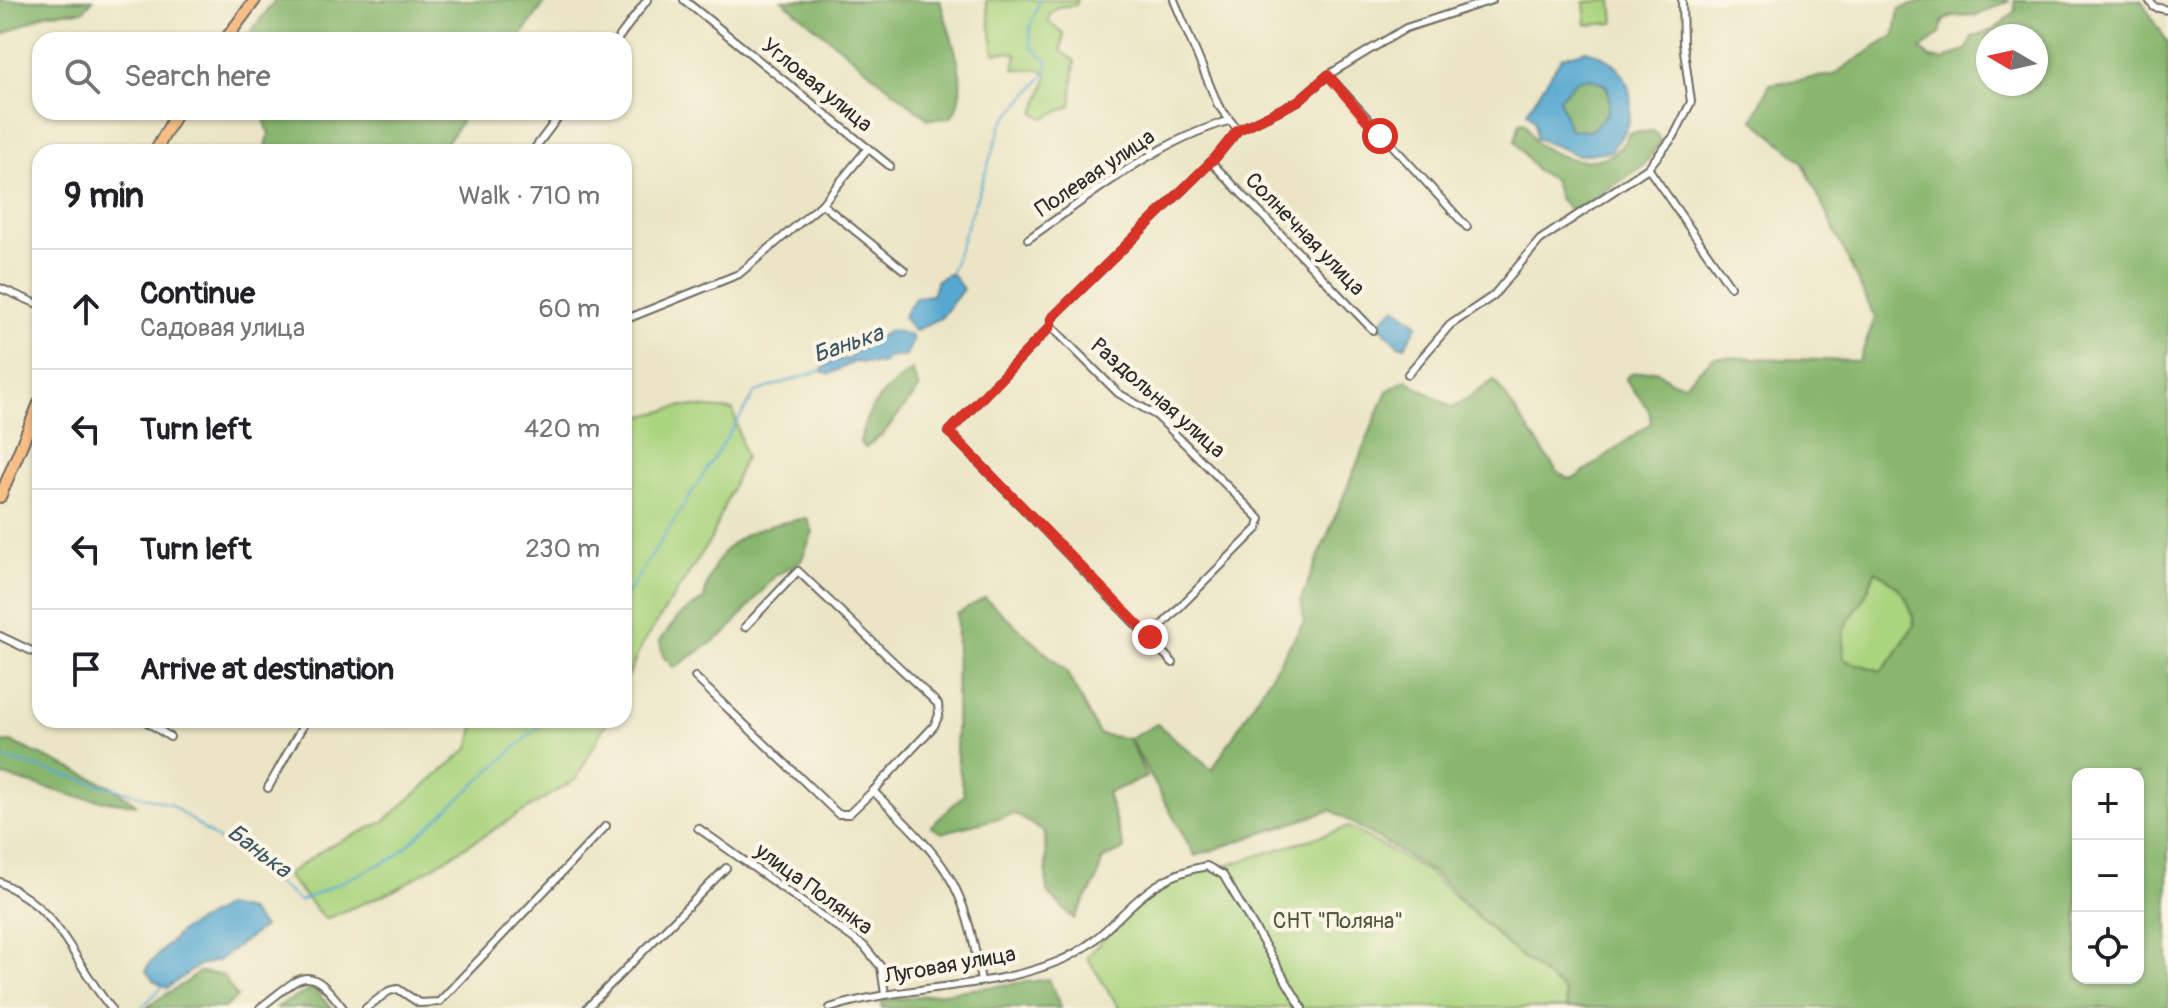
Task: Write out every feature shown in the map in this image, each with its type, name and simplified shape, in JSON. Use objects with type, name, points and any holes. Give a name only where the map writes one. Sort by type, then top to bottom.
[{"type":"main road","points":[[231,32],[255,0]]},
{"type":"main road","points":[[159,144],[173,120]]},
{"type":"main road","points":[[0,497],[32,420]]},
{"type":"street","points":[[623,32],[647,0]]},
{"type":"street","name":"Угловая улица","points":[[684,0],[890,166]]},
{"type":"street","points":[[1174,0],[1201,68],[1228,121],[1238,130]]},
{"type":"street","points":[[1173,663],[949,432],[1051,326],[1051,319],[1211,162],[1238,130],[1298,101],[1328,75],[1406,28],[1492,0]]},
{"type":"street","points":[[1408,374],[1450,325],[1493,296],[1540,240],[1648,168],[1689,111],[1682,0]]},
{"type":"street","points":[[2149,0],[2154,7],[2168,10]]},
{"type":"street","points":[[1328,75],[1467,227]]},
{"type":"street","points":[[538,144],[556,120]]},
{"type":"street","name":"Полевая улица","points":[[1028,239],[1154,151],[1199,129],[1228,121]]},
{"type":"street","points":[[632,317],[739,274],[822,204],[868,148]]},
{"type":"street","name":"Солнечная улица","points":[[1211,162],[1373,330]]},
{"type":"street","points":[[1648,168],[1730,286]]},
{"type":"street","points":[[822,204],[904,270]]},
{"type":"street","points":[[0,288],[32,302]]},
{"type":"street","name":"Раздольная улица","points":[[1051,326],[1118,393],[1157,416],[1260,519],[1258,528],[1150,637]]},
{"type":"street","points":[[695,677],[838,814],[849,814],[934,726],[939,715],[938,704],[798,571],[745,627]]},
{"type":"street","points":[[0,636],[32,651]]},
{"type":"street","points":[[156,728],[170,737]]},
{"type":"street","points":[[268,788],[302,728]]},
{"type":"street","points":[[873,791],[941,859],[956,883],[965,906],[981,981]]},
{"type":"street","points":[[366,1008],[389,991],[398,989],[419,1003],[439,1002],[606,826]]},
{"type":"street","name":"улица Полянка","points":[[698,828],[864,946],[881,967],[885,994]]},
{"type":"street","name":"Луговая улица","points":[[830,1008],[885,994],[981,981],[1043,968],[1075,954],[1145,890],[1171,876],[1213,867],[1223,875],[1302,1008]]},
{"type":"street","points":[[587,1008],[726,868]]},
{"type":"street","points":[[0,882],[21,892],[48,914],[111,1008]]},
{"type":"street","points":[[260,1008],[298,979],[312,977],[323,982],[343,1008]]},
{"type":"green space","points":[[0,0],[93,0],[83,11],[47,13],[0,36]]},
{"type":"green space","points":[[275,0],[547,0],[524,32],[251,32]]},
{"type":"green space","points":[[782,0],[940,0],[960,75],[958,104],[951,118],[928,119]]},
{"type":"green space","points":[[986,0],[1077,0],[1076,5],[1058,7],[1050,13],[1049,22],[1064,34],[1061,51],[1075,61],[1071,106],[1044,118],[1035,113],[1048,76],[1041,70],[1014,69],[1017,55],[1010,52],[994,53]]},
{"type":"green space","points":[[1612,0],[1614,23],[1586,25],[1584,2]]},
{"type":"green space","points":[[1929,0],[2010,0],[1978,15],[1953,16],[1943,21],[1940,34],[1921,49],[1930,58],[1943,60],[1967,49],[1972,37],[1976,36],[1976,96],[2048,96],[2048,24],[2001,24],[2015,11],[2014,0],[2141,0],[2168,43],[2168,1008],[1568,1008],[1564,991],[1510,947],[1434,873],[1331,810],[1195,856],[1130,739],[1157,724],[1212,770],[1304,622],[1301,599],[1387,391],[1406,380],[1453,408],[1494,380],[1557,471],[1568,479],[1577,477],[1651,423],[1649,410],[1625,379],[1632,373],[1656,370],[1670,381],[1684,384],[1714,357],[1859,361],[1875,318],[1802,161],[1753,119],[1770,84],[1832,75],[1895,35],[1899,9]],"holes":[[[1876,571],[1903,594],[1914,626],[1881,671],[1844,660],[1843,649],[1843,633],[1847,623]]]},
{"type":"green space","points":[[1591,78],[1606,86],[1609,100],[1607,112],[1590,131],[1570,130],[1559,99],[1577,80]]},
{"type":"green space","points":[[265,120],[462,120],[446,144],[267,144],[269,134]]},
{"type":"green space","points":[[1520,122],[1525,123],[1538,144],[1576,160],[1602,158],[1613,153],[1629,133],[1654,131],[1661,141],[1643,166],[1572,213],[1559,198],[1554,180],[1536,170],[1515,141]]},
{"type":"green space","points":[[912,370],[919,389],[883,434],[865,448],[860,443],[871,409]]},
{"type":"green space","points":[[683,406],[733,410],[745,457],[710,541],[642,645],[632,667],[632,419]]},
{"type":"green space","points":[[807,518],[813,532],[801,561],[775,576],[726,633],[674,668],[663,656],[660,641],[679,616],[704,599],[709,578],[727,549],[753,532]]},
{"type":"green space","points":[[1876,571],[1903,594],[1914,626],[1881,671],[1844,660],[1843,624],[1864,598]]},
{"type":"green space","points":[[985,598],[1066,671],[1099,734],[1129,739],[1147,777],[1107,793],[1124,849],[1102,860],[1097,880],[1074,919],[1047,892],[1045,833],[1015,814],[941,833],[931,826],[964,795],[956,750],[957,614]]},
{"type":"green space","points":[[474,728],[604,728],[576,779],[395,890],[325,919],[286,875],[326,848],[383,822],[469,748]]},
{"type":"green space","points":[[11,742],[111,786],[137,805],[78,797],[0,775],[0,743]]},
{"type":"green space","name":"СНТ \"Поляна\"","points":[[1349,827],[1428,872],[1510,948],[1564,991],[1567,1008],[1119,1008],[1087,957],[1127,914],[1157,888],[1192,872],[1212,870]]},
{"type":"green space","points":[[199,972],[222,975],[237,997],[224,1008],[147,1008],[186,982]]},
{"type":"green space","points":[[1049,979],[1061,1008],[882,1008],[882,1001]]},
{"type":"green space","points":[[312,989],[333,1008],[275,1008]]},
{"type":"water","points":[[1586,50],[1609,60],[1624,76],[1630,98],[1628,124],[1611,151],[1578,155],[1536,138],[1535,121],[1527,112],[1562,57]],"holes":[[[1591,78],[1607,86],[1610,100],[1608,112],[1601,121],[1590,131],[1570,130],[1559,99],[1577,80]]]},
{"type":"water","points":[[951,273],[963,289],[941,318],[914,331],[903,317],[916,297],[932,295],[937,280]]},
{"type":"water","points":[[1396,307],[1418,324],[1405,346],[1398,345],[1380,326],[1384,317]]},
{"type":"water","points":[[891,330],[910,335],[913,341],[905,357],[890,356],[882,364],[854,362],[830,374],[820,371],[833,360],[849,359],[856,350]]},
{"type":"water","points":[[226,906],[249,911],[263,927],[219,960],[198,966],[167,988],[154,981],[146,971],[148,965],[181,931]]},
{"type":"waterway","name":"Банька","points":[[951,272],[1002,124],[1047,72],[1047,61],[1031,47],[1030,27],[1040,0]]},
{"type":"waterway","name":"Банька","points":[[632,586],[756,392],[822,370]]},
{"type":"waterway","name":"Банька","points":[[0,757],[170,804],[300,901],[394,858],[537,728]]},
{"type":"waterway","points":[[141,1008],[163,986]]},
{"type":"route","points":[[1150,637],[949,432],[1051,326],[1051,319],[1234,139],[1238,130],[1298,101],[1328,75],[1380,136]]}]
